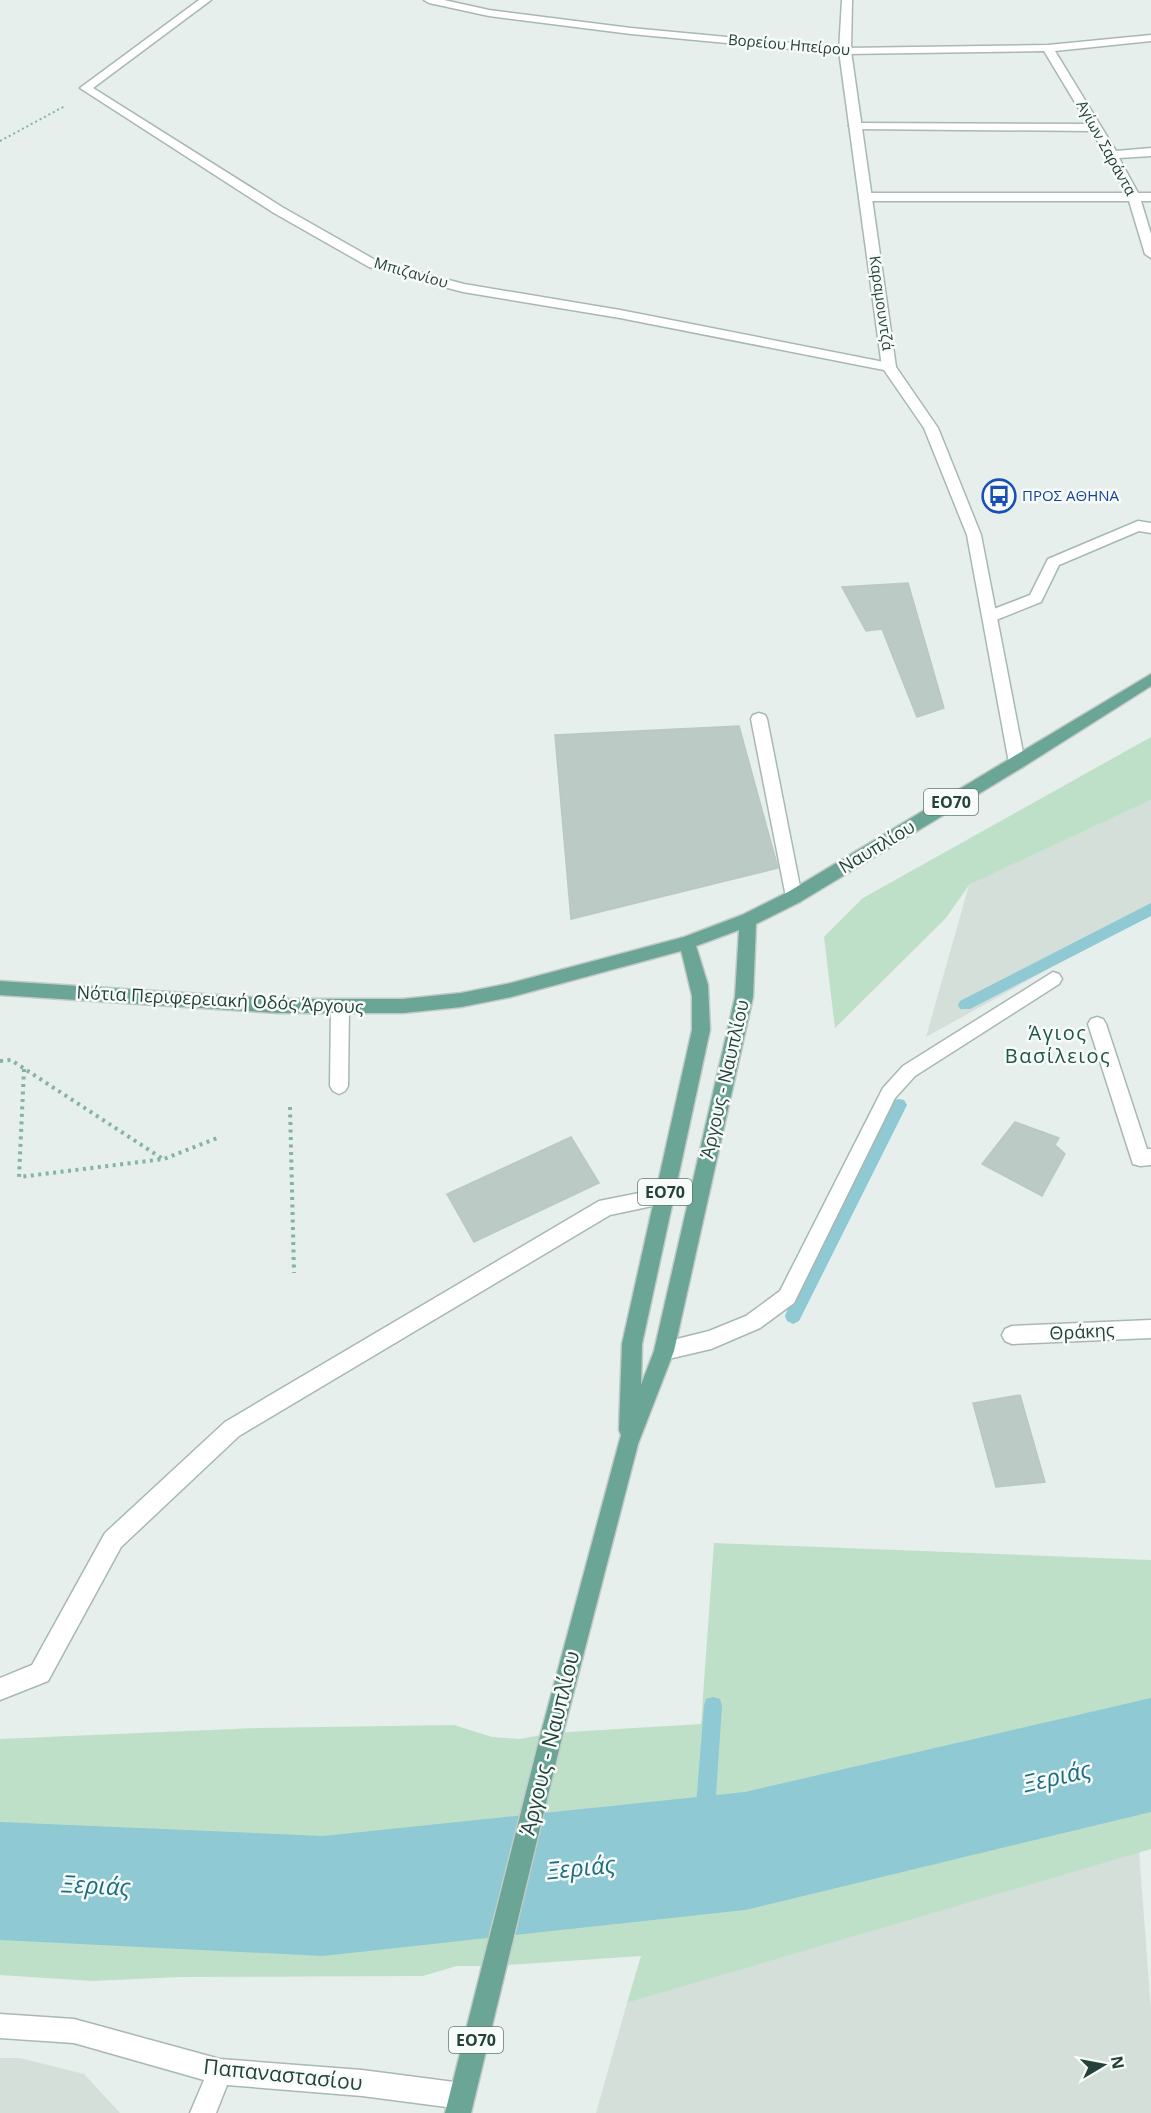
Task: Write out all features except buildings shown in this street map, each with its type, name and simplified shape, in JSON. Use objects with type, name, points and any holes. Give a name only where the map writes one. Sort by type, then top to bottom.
[{"type":"main road","name":"Ναυπλίου","points":[[686,943],[748,920],[794,897],[1017,763],[1151,679]]},
{"type":"main road","name":"Άργους - Ναυπλίου","points":[[460,2105],[552,1733],[628,1444],[664,1351],[744,997],[748,920]]},
{"type":"main road","name":"Άργους - Ναυπλίου","points":[[628,1444],[632,1344],[701,1030],[702,1000],[686,943]]},
{"type":"main road","name":"Νότια Περιφερειακή Οδός Άργους","points":[[0,988],[267,1005],[404,1006],[461,1000],[511,990],[686,943]]},
{"type":"street","points":[[86,88],[206,0]]},
{"type":"street","name":"Βορείου Ηπείρου","points":[[429,0],[489,13],[631,31],[845,51],[1048,48],[1151,38]]},
{"type":"street","points":[[489,13],[495,0]]},
{"type":"street","name":"Καραμουντζά","points":[[847,0],[845,51],[890,367],[931,428],[974,535],[1017,763]]},
{"type":"street","name":"Αγίων Σαράντα","points":[[1048,48],[1112,155],[1134,198],[1151,254]]},
{"type":"street","name":"Μπιζανίου","points":[[86,88],[278,210],[374,264],[463,288],[620,314],[890,367]]},
{"type":"street","points":[[855,126],[1096,128]]},
{"type":"street","points":[[1112,155],[1151,152]]},
{"type":"street","points":[[867,196],[1151,197]]},
{"type":"street","points":[[991,616],[1036,598],[1053,562],[1138,526],[1151,528]]},
{"type":"street","points":[[759,718],[794,897]]},
{"type":"street","points":[[664,1351],[711,1340],[742,1327],[753,1322],[788,1297],[889,1093],[909,1071],[1053,979]]},
{"type":"street","points":[[339,1086],[340,1007]]},
{"type":"street","points":[[1097,1024],[1140,1158],[1151,1157]]},
{"type":"street","points":[[0,1689],[40,1673],[113,1539],[232,1429],[606,1207],[664,1196]]},
{"type":"street","name":"Θράκης","points":[[1012,1335],[1151,1329]]},
{"type":"street","name":"Παπαναστασίου","points":[[0,2026],[74,2031],[220,2072],[362,2083],[460,2105]]},
{"type":"street","points":[[203,2113],[220,2072]]},
{"type":"path","points":[[0,141],[66,106],[86,88]]},
{"type":"path","points":[[0,1061],[11,1060],[164,1159]]},
{"type":"path","points":[[24,1069],[19,1177],[164,1159],[217,1138]]},
{"type":"path","points":[[290,1107],[294,1273]]},
{"type":"shaded area","points":[[1151,800],[1151,912],[926,1037],[969,885]]},
{"type":"shaded area","points":[[1139,1851],[1151,2010],[1151,2113],[596,2113],[627,2003]]},
{"type":"shaded area","points":[[0,2058],[20,2058],[84,2074],[120,2113],[0,2113]]},
{"type":"green space","points":[[1151,737],[1151,800],[969,885],[946,918],[835,1028],[824,937],[863,898]]},
{"type":"green space","points":[[714,1543],[1151,1560],[1151,1849],[627,2003],[641,1956],[494,1966],[457,1966],[423,1976],[181,1977],[92,1981],[0,1975],[0,1739],[257,1728],[454,1725],[492,1737],[520,1739],[552,1733],[701,1724]]},
{"type":"waterway","points":[[965,1005],[1151,909]]},
{"type":"waterway","points":[[793,1316],[899,1105]]},
{"type":"waterway","points":[[702,1855],[713,1706]]},
{"type":"waterway","name":"Ξεριάς","points":[[0,1881],[323,1896],[745,1851],[1151,1755]]},
{"type":"place","name":"ΠΡΟΣ ΑΘΗΝΑ","points":[[999,496]]},
{"type":"district","name":"Άγιος Βασίλειος","points":[[1058,1044]]}]
